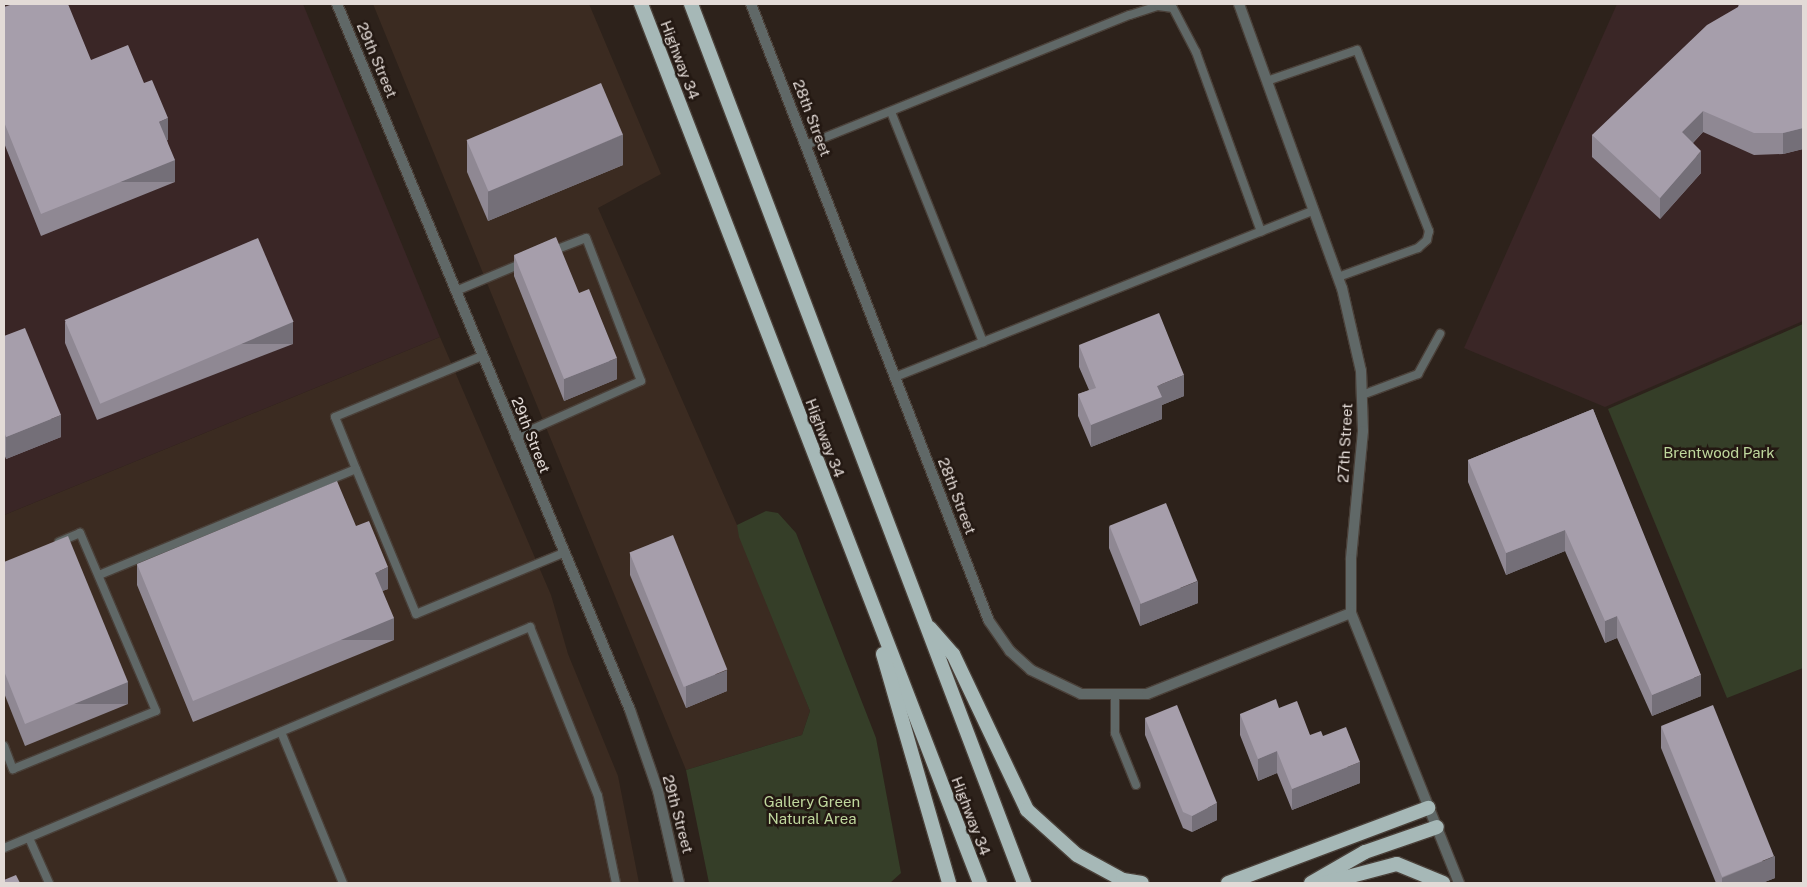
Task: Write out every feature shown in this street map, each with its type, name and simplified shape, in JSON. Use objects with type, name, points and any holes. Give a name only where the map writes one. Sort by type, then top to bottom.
[{"type":"highway","name":"Highway 34","points":[[641,4],[871,605],[980,883]]},
{"type":"highway","name":"Highway 34","points":[[691,4],[1024,883]]},
{"type":"highway","points":[[871,605],[950,883]]},
{"type":"highway","points":[[924,620],[953,654],[1027,810],[1077,855],[1123,880],[1142,883]]},
{"type":"highway","points":[[1228,883],[1428,808]]},
{"type":"highway","points":[[1311,883],[1365,852],[1437,827]]},
{"type":"highway","points":[[1325,883],[1386,864],[1408,866],[1442,883]]},
{"type":"street","name":"29th Street","points":[[337,4],[646,756],[679,883]]},
{"type":"street","name":"28th Street","points":[[751,4],[989,621],[1010,651],[1031,670],[1081,694],[1147,694],[1351,613]]},
{"type":"street","name":"27th Street","points":[[1239,4],[1338,277],[1354,330],[1362,395],[1351,613],[1459,883]]},
{"type":"lane","points":[[806,146],[1130,14],[1158,6],[1173,8],[1196,52],[1261,232]]},
{"type":"lane","points":[[1267,81],[1357,50],[1429,231],[1428,240],[1418,248],[1338,277]]},
{"type":"lane","points":[[890,112],[982,342]]},
{"type":"lane","points":[[895,377],[1314,210]]},
{"type":"lane","points":[[515,437],[641,382],[586,238],[542,255]]},
{"type":"lane","points":[[456,291],[533,259]]},
{"type":"lane","points":[[1362,395],[1418,374],[1440,334]]},
{"type":"lane","points":[[482,356],[335,417],[416,614],[563,553]]},
{"type":"lane","points":[[99,575],[356,468]]},
{"type":"lane","points":[[4,746],[13,769],[156,711],[80,533],[46,547]]},
{"type":"lane","points":[[4,848],[530,627],[598,796],[616,883]]},
{"type":"lane","points":[[1115,694],[1115,733],[1136,785]]},
{"type":"lane","points":[[280,732],[343,883]]},
{"type":"lane","points":[[29,838],[49,883]]},
{"type":"shaded area","points":[[4,4],[303,4],[440,337],[4,515]]},
{"type":"shaded area","points":[[373,4],[589,4],[661,174],[598,208],[737,525],[810,711],[802,735],[686,770]]},
{"type":"shaded area","points":[[1617,4],[1803,4],[1803,321],[1605,407],[1464,348]]},
{"type":"shaded area","points":[[440,337],[551,595],[568,654],[618,776],[639,883],[4,883],[4,515]]},
{"type":"green space","name":"Brentwood Park","points":[[1803,324],[1803,668],[1727,698],[1608,409]]},
{"type":"green space","name":"Gallery Green Natural Area","points":[[766,511],[778,513],[796,533],[876,738],[901,873],[890,883],[709,883],[686,770],[802,735],[810,711],[739,537],[737,525]]},
{"type":"building","points":[[13,4],[68,4],[91,60],[128,45],[144,83],[152,80],[168,118],[159,122],[175,160],[41,214],[4,122],[4,7]]},
{"type":"building","points":[[1739,4],[1803,4],[1803,128],[1783,133],[1754,133],[1703,111],[1682,132],[1701,151],[1660,198],[1592,135],[1707,25],[1738,7]]},
{"type":"building","points":[[601,83],[623,135],[488,192],[467,140]]},
{"type":"building","points":[[556,237],[579,293],[589,289],[617,358],[564,379],[514,255]]},
{"type":"building","points":[[258,238],[294,322],[100,404],[65,320]]},
{"type":"building","points":[[1159,313],[1184,375],[1157,386],[1162,397],[1091,425],[1078,394],[1096,388],[1079,345]]},
{"type":"building","points":[[25,328],[61,415],[6,437],[4,432],[4,336]]},
{"type":"building","points":[[1593,409],[1701,675],[1652,695],[1617,616],[1605,621],[1565,530],[1506,553],[1468,460]]},
{"type":"building","points":[[337,481],[356,526],[369,521],[388,567],[375,573],[394,618],[193,701],[137,564]]},
{"type":"building","points":[[1166,503],[1197,581],[1141,604],[1109,526]]},
{"type":"building","points":[[673,535],[727,669],[684,687],[629,553]]},
{"type":"building","points":[[68,536],[128,682],[25,724],[4,671],[4,562]]},
{"type":"building","points":[[1276,699],[1279,708],[1297,701],[1310,735],[1321,731],[1323,736],[1346,727],[1360,762],[1292,789],[1277,751],[1258,759],[1240,714]]},
{"type":"building","points":[[1177,705],[1217,803],[1192,816],[1183,812],[1145,718]]},
{"type":"building","points":[[1713,705],[1774,856],[1722,877],[1661,726]]},
{"type":"building","points":[[16,875],[20,883],[4,883],[4,880]]}]
